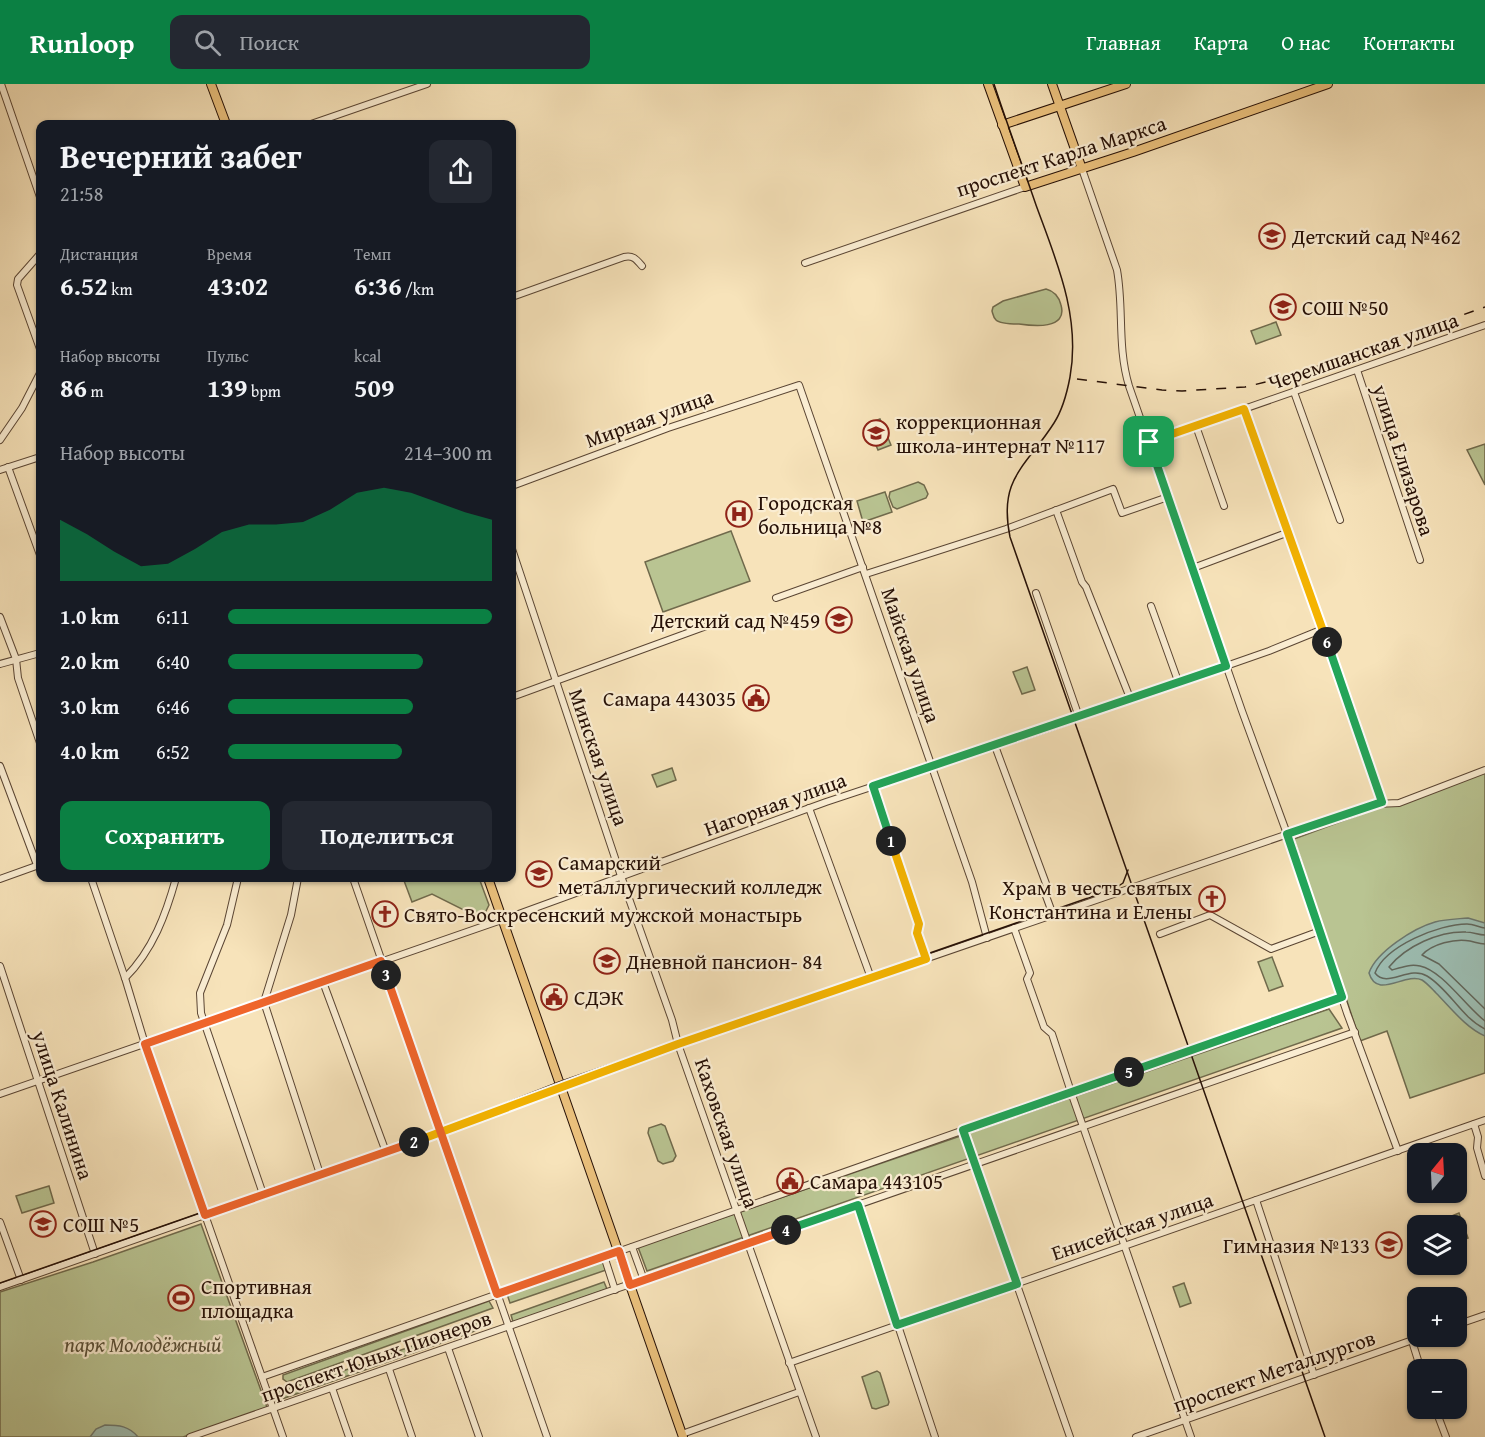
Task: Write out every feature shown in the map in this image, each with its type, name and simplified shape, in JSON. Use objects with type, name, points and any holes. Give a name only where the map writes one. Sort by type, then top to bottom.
[{"type":"main road","points":[[211,84],[224,120]]},
{"type":"main road","points":[[988,84],[1025,188]]},
{"type":"main road","points":[[1052,84],[1082,169]]},
{"type":"main road","points":[[1002,125],[1126,84]]},
{"type":"main road","name":"проспект Карла Маркса","points":[[1025,188],[1328,84]]},
{"type":"main road","points":[[489,882],[683,1436]]},
{"type":"street","points":[[1,84],[36,185]]},
{"type":"street","points":[[323,120],[427,84]]},
{"type":"street","points":[[1082,169],[1117,270],[1120,341],[1124,371],[1354,1032],[1398,1151]]},
{"type":"street","name":"проспект Карла Маркса","points":[[805,263],[1025,188]]},
{"type":"street","points":[[516,296],[624,257],[630,256],[642,266]]},
{"type":"street","points":[[36,259],[18,279],[17,285],[36,338]]},
{"type":"street","name":"Черемшанская улица","points":[[1150,444],[1485,326]]},
{"type":"street","name":"улица Елизарова","points":[[1357,370],[1420,560]]},
{"type":"street","points":[[0,440],[22,408],[36,381]]},
{"type":"street","name":"Мирная улица","points":[[516,485],[668,428],[799,384]]},
{"type":"street","name":"Майская улица","points":[[799,384],[972,882],[987,938]]},
{"type":"street","points":[[1294,392],[1340,520]]},
{"type":"street","points":[[1244,409],[1382,802]]},
{"type":"street","points":[[1196,426],[1224,506]]},
{"type":"street","points":[[0,470],[36,458]]},
{"type":"street","points":[[8,467],[36,544]]},
{"type":"street","points":[[776,598],[1008,528],[1113,489],[1122,513],[1168,496]]},
{"type":"street","points":[[1056,510],[1082,582],[1130,698]]},
{"type":"street","points":[[1193,568],[1289,532]]},
{"type":"street","name":"Минская улица","points":[[516,561],[621,876],[624,879],[672,1020],[678,1044]]},
{"type":"street","points":[[1036,593],[1079,717]]},
{"type":"street","points":[[1151,606],[1178,681]]},
{"type":"street","points":[[0,617],[16,659],[18,678],[36,731]]},
{"type":"street","points":[[516,696],[712,624]]},
{"type":"street","name":"Нагорная улица","points":[[0,1094],[503,919],[809,808],[1226,666],[1323,629]]},
{"type":"street","points":[[0,664],[36,653]]},
{"type":"street","points":[[995,746],[1048,890],[1046,896],[1053,915]]},
{"type":"street","points":[[0,766],[36,857]]},
{"type":"street","points":[[0,1287],[386,1152],[678,1044],[1287,834],[1382,802],[1398,802],[1485,770]]},
{"type":"street","points":[[873,786],[919,924],[917,933],[926,959]]},
{"type":"street","points":[[809,808],[871,978]]},
{"type":"street","points":[[0,879],[36,866]]},
{"type":"street","points":[[92,882],[126,978],[145,1044],[283,1437]]},
{"type":"street","points":[[126,978],[150,946],[165,915],[175,882]]},
{"type":"street","points":[[237,882],[227,925],[200,993],[201,1013],[262,1194]]},
{"type":"street","points":[[297,882],[291,915],[264,1002],[320,1174]]},
{"type":"street","points":[[354,882],[547,1437]]},
{"type":"street","points":[[1160,934],[1210,915],[1271,949],[1320,931]]},
{"type":"street","points":[[1014,928],[1030,973],[1027,979],[1044,1027],[1052,1034],[1191,1437]]},
{"type":"street","name":"улица Калинина","points":[[0,966],[95,1254]]},
{"type":"street","points":[[323,982],[386,1152]]},
{"type":"street","name":"проспект Юных Пионеров","points":[[262,1377],[1342,997]]},
{"type":"street","name":"проспект Юных Пионеров","points":[[190,1437],[1354,1032]]},
{"type":"street","name":"Каховская улица","points":[[678,1044],[816,1437]]},
{"type":"street","name":"Енисейская улица","points":[[789,1363],[1485,1120]]},
{"type":"street","points":[[1474,1124],[1478,1137],[1477,1148],[1485,1176]]},
{"type":"street","points":[[963,1130],[1070,1437]]},
{"type":"street","points":[[1256,1200],[1314,1375]]},
{"type":"street","points":[[858,1205],[935,1437]]},
{"type":"street","points":[[0,1222],[21,1280]]},
{"type":"street","points":[[632,1247],[644,1280]]},
{"type":"street","points":[[604,1257],[615,1290]]},
{"type":"street","points":[[1467,1321],[1485,1315]]},
{"type":"street","name":"проспект Металлургов","points":[[1136,1437],[1407,1343]]},
{"type":"street","points":[[448,1348],[479,1437]]},
{"type":"street","points":[[388,1369],[412,1437]]},
{"type":"street","points":[[333,1388],[349,1437]]},
{"type":"street","points":[[683,1436],[799,1392]]},
{"type":"street","points":[[1439,1419],[1446,1437]]},
{"type":"green space","points":[[1046,289],[1056,295],[1061,305],[1062,313],[1054,323],[1048,325],[1010,324],[994,318],[993,307],[1003,301]]},
{"type":"green space","points":[[1276,322],[1281,335],[1256,344],[1251,331]]},
{"type":"green space","points":[[880,419],[891,445],[878,450],[867,424]]},
{"type":"green space","points":[[1485,444],[1485,485],[1467,450]]},
{"type":"green space","points":[[918,482],[924,485],[928,494],[926,498],[897,509],[893,507],[889,497],[890,492]]},
{"type":"green space","points":[[885,492],[892,512],[863,522],[857,501]]},
{"type":"green space","points":[[731,531],[750,581],[663,612],[645,562]]},
{"type":"green space","points":[[1027,667],[1035,690],[1022,694],[1013,672]]},
{"type":"green space","points":[[672,768],[676,780],[657,787],[652,775]]},
{"type":"green space","points":[[1485,768],[1485,1073],[1410,1098],[1387,1031],[1360,1041],[1294,839]]},
{"type":"green space","points":[[404,882],[480,882],[489,905],[485,913],[474,917],[432,894],[412,902]]},
{"type":"green space","points":[[1272,957],[1283,986],[1269,991],[1258,962]]},
{"type":"green space","points":[[1329,1009],[1342,1028],[647,1271],[638,1247]]},
{"type":"green space","points":[[661,1124],[665,1126],[676,1156],[673,1161],[663,1164],[658,1161],[648,1133],[649,1128]]},
{"type":"green space","points":[[49,1186],[54,1203],[22,1213],[16,1196]]},
{"type":"green space","name":"парк Молодёжный","points":[[201,1224],[268,1410],[183,1437],[0,1437],[0,1292]]},
{"type":"green space","points":[[603,1260],[606,1270],[510,1303],[507,1294]]},
{"type":"green space","points":[[604,1282],[607,1289],[513,1322],[511,1315]]},
{"type":"green space","points":[[1184,1283],[1191,1303],[1180,1307],[1173,1287]]},
{"type":"green space","points":[[489,1301],[493,1308],[287,1382],[283,1379],[283,1375]]},
{"type":"green space","points":[[490,1318],[492,1324],[467,1334],[276,1401],[273,1397],[276,1392],[326,1377]]},
{"type":"green space","points":[[877,1371],[880,1373],[889,1402],[888,1405],[876,1409],[872,1408],[862,1377]]},
{"type":"water","points":[[1468,918],[1485,923],[1485,1036],[1465,1023],[1422,980],[1408,979],[1385,985],[1373,981],[1369,973],[1387,949],[1426,925],[1439,921]]},
{"type":"water","points":[[105,1425],[123,1427],[131,1430],[138,1437],[90,1437],[96,1429]]},
{"type":"tram line","points":[[994,84],[1065,289],[1073,354],[1062,407],[1044,438],[1017,474],[1011,487],[1007,517],[1010,537],[1325,1437]]},
{"type":"tram line","points":[[0,1283],[440,1129],[559,1082],[1114,889],[1123,883],[1128,870]]},
{"type":"railway","points":[[1077,379],[1182,391],[1245,387],[1290,376],[1485,307]]},
{"type":"place","name":"Детский сад №462","points":[[1272,236]]},
{"type":"place","name":"СОШ №50","points":[[1283,307]]},
{"type":"place","name":"коррекционная школа-интернат №117","points":[[876,433]]},
{"type":"place","name":"Городская больница №8","points":[[739,514]]},
{"type":"place","name":"Детский сад №459","points":[[839,620]]},
{"type":"place","name":"Самара 443035","points":[[756,698]]},
{"type":"place","name":"Самарский металлургический колледж","points":[[539,874]]},
{"type":"place","name":"Храм в честь святых Константина и Елены","points":[[1212,899]]},
{"type":"place","name":"Свято-Воскресенский мужской монастырь","points":[[385,914]]},
{"type":"place","name":"Дневной пансион- 84","points":[[607,961]]},
{"type":"place","name":"СДЭК","points":[[554,997]]},
{"type":"place","name":"Самара 443105","points":[[790,1181]]},
{"type":"place","name":"СОШ №5","points":[[43,1224]]},
{"type":"place","name":"Гимназия №133","points":[[1389,1245]]},
{"type":"place","name":"Спортивная площадка","points":[[181,1298]]},
{"type":"route","points":[[1149,442],[1226,666],[873,786],[919,924],[917,933],[926,959],[678,1044],[441,1132],[386,1152],[205,1215],[145,1044],[381,961],[438,1121],[441,1132],[443,1138],[497,1294],[619,1251],[630,1285],[858,1205],[897,1325],[1017,1284],[963,1130],[1342,997],[1287,834],[1382,802],[1299,560],[1244,409],[1149,442]]}]
